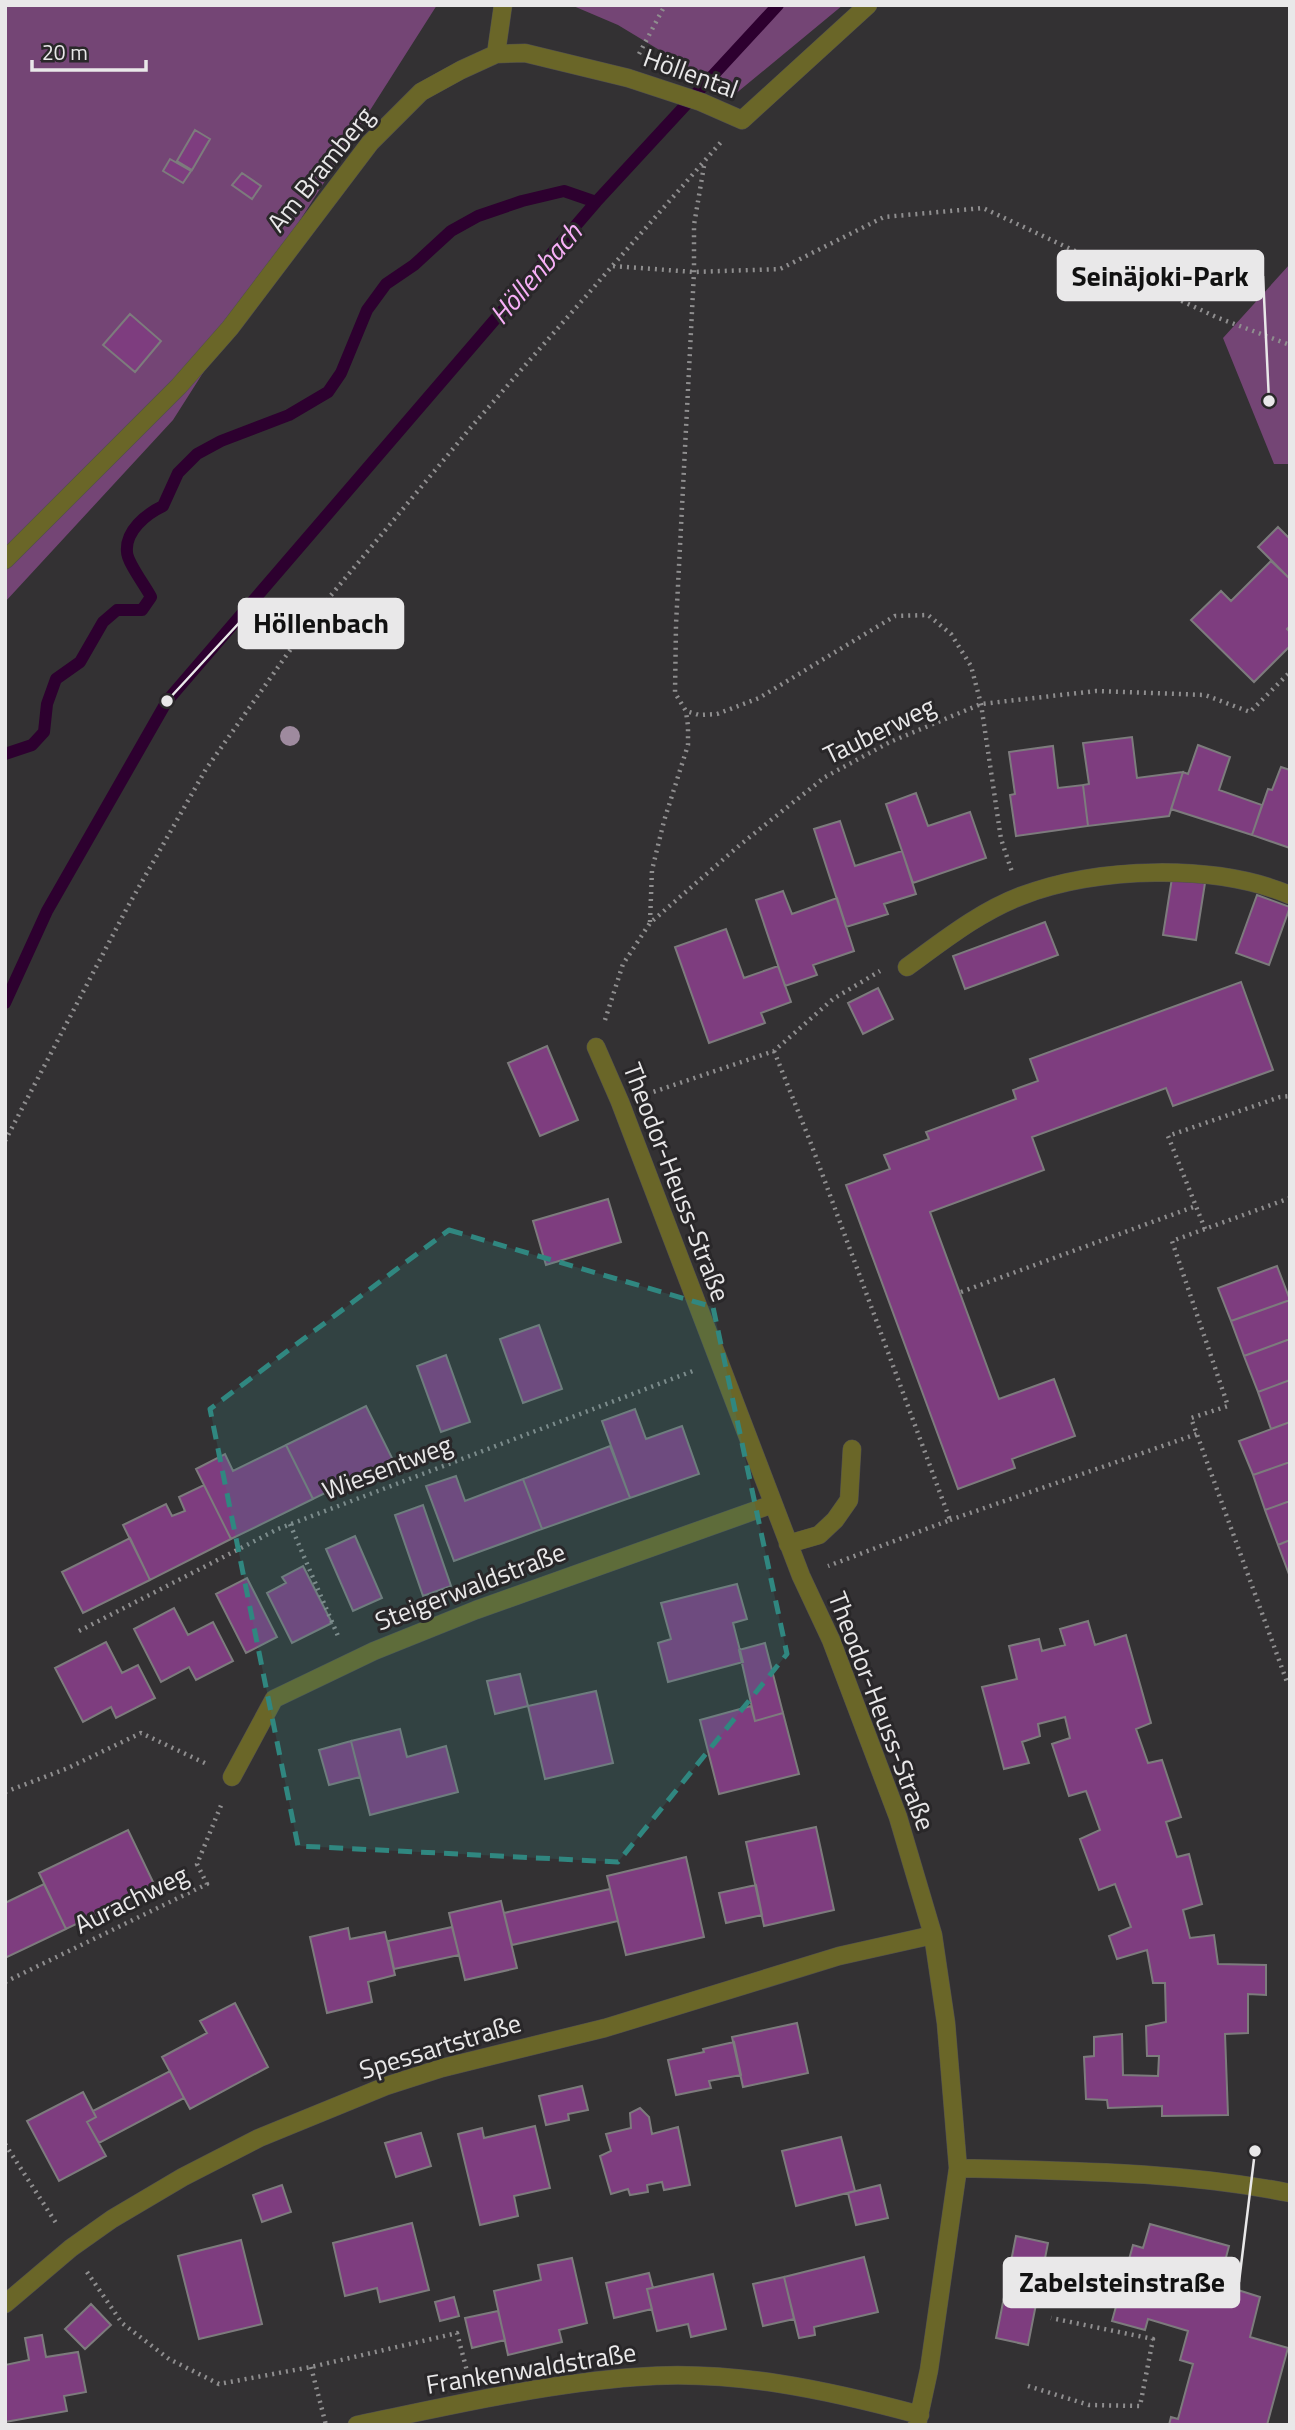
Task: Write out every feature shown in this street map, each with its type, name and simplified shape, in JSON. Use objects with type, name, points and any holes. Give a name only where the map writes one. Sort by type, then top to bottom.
[{"type":"street","points":[[496,54],[503,5]]},
{"type":"street","name":"Höllental","points":[[496,54],[525,53],[628,78],[701,102],[742,120],[868,5]]},
{"type":"street","name":"Am Bramberg","points":[[5,561],[179,386],[230,328],[370,143],[421,92],[496,54]]},
{"type":"street","points":[[907,967],[978,917],[1021,896],[1072,881],[1147,872],[1218,876],[1274,888],[1290,895]]},
{"type":"street","name":"Theodor-Heuss-Straße","points":[[596,1047],[625,1115],[801,1576],[860,1712],[898,1817],[933,1934],[946,2023],[958,2168],[929,2370],[918,2420]]},
{"type":"street","points":[[789,1544],[819,1535],[835,1520],[849,1500],[852,1449]]},
{"type":"street","name":"Steigerwaldstraße","points":[[232,1777],[274,1699],[349,1663],[476,1609],[773,1504]]},
{"type":"street","name":"Spessartstraße","points":[[5,2304],[71,2248],[112,2219],[183,2177],[259,2138],[386,2086],[456,2064],[605,2028],[839,1956],[933,1934]]},
{"type":"street","points":[[958,2168],[1100,2171],[1174,2176],[1290,2193]]},
{"type":"street","name":"Frankenwaldstraße","points":[[357,2425],[530,2389],[637,2376],[752,2380],[845,2395],[918,2420]]},
{"type":"path","points":[[628,78],[665,5]]},
{"type":"path","points":[[5,1141],[127,908],[206,769],[317,611],[472,426],[742,120]]},
{"type":"path","points":[[650,923],[652,870],[688,745],[686,711],[675,694],[676,625],[694,272],[694,225],[704,163]]},
{"type":"path","points":[[613,266],[694,272],[780,269],[884,217],[983,208],[1216,317],[1290,345]]},
{"type":"path","points":[[686,711],[699,715],[717,714],[759,698],[895,615],[928,615],[951,634],[971,666],[981,704],[1001,839]]},
{"type":"path","name":"Tauberweg","points":[[596,1047],[623,964],[650,923],[741,844],[825,777],[890,743],[981,704],[1096,691],[1205,695],[1250,712],[1290,671]]},
{"type":"path","points":[[650,1093],[774,1051],[833,999],[878,971],[907,967]]},
{"type":"path","points":[[774,1051],[950,1520]]},
{"type":"path","points":[[1205,1229],[1168,1136],[1280,1097],[1290,1096]]},
{"type":"path","points":[[1289,1682],[1192,1418],[1228,1406],[1172,1241],[1290,1198]]},
{"type":"path","points":[[961,1292],[1195,1206]]},
{"type":"path","name":"Wiesentweg","points":[[79,1631],[290,1524],[719,1362]]},
{"type":"path","points":[[801,1576],[950,1520],[1198,1434]]},
{"type":"path","points":[[290,1524],[349,1663]]},
{"type":"path","points":[[5,1792],[68,1768],[141,1733],[232,1777]]},
{"type":"path","name":"Aurachweg","points":[[5,1982],[207,1884],[197,1864],[232,1777]]},
{"type":"path","points":[[5,2144],[122,2323],[179,2364],[219,2384],[311,2367],[457,2333],[475,2400]]},
{"type":"path","points":[[1028,2386],[1089,2405],[1140,2406],[1153,2339],[1051,2318]]},
{"type":"path","points":[[311,2367],[326,2425]]},
{"type":"highlighted area","points":[[449,1230],[713,1307],[787,1654],[618,1862],[298,1846],[210,1409]]},
{"type":"shaded area","points":[[5,5],[437,5],[173,420],[5,602]]},
{"type":"shaded area","points":[[571,5],[843,5],[734,95],[618,25]]},
{"type":"shaded area","points":[[1290,264],[1290,464],[1274,464],[1223,338]]},
{"type":"building","points":[[195,130],[210,139],[192,170],[177,161]]},
{"type":"building","points":[[170,159],[191,171],[183,183],[163,171]]},
{"type":"building","points":[[242,173],[261,186],[252,199],[232,185]]},
{"type":"building","points":[[130,314],[161,341],[135,372],[103,345]]},
{"type":"building","points":[[1278,527],[1290,539],[1290,579],[1258,547]]},
{"type":"building","points":[[1271,561],[1290,579],[1290,626],[1287,629],[1290,632],[1290,646],[1254,682],[1191,620],[1221,591],[1231,601]]},
{"type":"building","points":[[1132,737],[1137,778],[1183,772],[1169,816],[1088,826],[1083,785],[1089,784],[1083,743]]},
{"type":"building","points":[[1198,745],[1230,757],[1219,790],[1262,805],[1252,835],[1171,809],[1183,772],[1188,774]]},
{"type":"building","points":[[1053,746],[1058,788],[1083,785],[1088,826],[1016,836],[1010,795],[1015,794],[1009,752]]},
{"type":"building","points":[[1281,767],[1290,770],[1290,848],[1252,835],[1268,789],[1272,790]]},
{"type":"building","points":[[916,793],[928,826],[970,812],[986,858],[913,883],[886,804]]},
{"type":"building","points":[[840,821],[855,866],[902,851],[916,894],[884,904],[888,914],[846,927],[814,829]]},
{"type":"building","points":[[1172,878],[1205,883],[1196,940],[1163,935]]},
{"type":"building","points":[[783,891],[792,914],[837,898],[854,951],[813,965],[817,975],[785,986],[756,900]]},
{"type":"building","points":[[1257,895],[1290,907],[1269,965],[1236,953]]},
{"type":"building","points":[[1045,922],[1058,955],[965,989],[953,956]]},
{"type":"building","points":[[726,929],[744,978],[778,966],[791,1002],[761,1013],[765,1023],[709,1043],[675,947]]},
{"type":"building","points":[[1241,982],[1273,1070],[1173,1106],[1166,1088],[1032,1137],[1044,1170],[930,1212],[999,1399],[1054,1379],[1075,1436],[1012,1459],[1015,1468],[958,1489],[846,1185],[890,1169],[884,1155],[929,1139],[926,1132],[1016,1099],[1013,1090],[1038,1081],[1030,1059]]},
{"type":"building","points":[[878,988],[893,1019],[863,1034],[848,1003]]},
{"type":"building","points":[[547,1046],[578,1120],[540,1136],[508,1063]]},
{"type":"building","points":[[608,1199],[621,1242],[546,1265],[533,1221]]},
{"type":"building","points":[[1277,1266],[1290,1300],[1231,1321],[1218,1288]]},
{"type":"building","points":[[1290,1300],[1290,1339],[1244,1356],[1231,1321]]},
{"type":"building","points":[[539,1325],[562,1389],[523,1403],[500,1339]]},
{"type":"building","points":[[1290,1339],[1290,1380],[1258,1392],[1244,1356]]},
{"type":"building","points":[[446,1355],[470,1422],[441,1432],[417,1366]]},
{"type":"building","points":[[1290,1380],[1290,1422],[1271,1429],[1258,1392]]},
{"type":"building","points":[[366,1406],[393,1460],[313,1499],[286,1445]]},
{"type":"building","points":[[635,1409],[646,1439],[682,1426],[699,1474],[630,1498],[602,1421]]},
{"type":"building","points":[[1290,1422],[1290,1462],[1253,1475],[1239,1441]]},
{"type":"building","points":[[286,1445],[313,1499],[231,1539],[196,1469],[225,1454],[233,1471]]},
{"type":"building","points":[[610,1446],[630,1498],[542,1529],[523,1479]]},
{"type":"building","points":[[1290,1462],[1290,1501],[1265,1510],[1253,1475]]},
{"type":"building","points":[[456,1476],[465,1501],[523,1479],[542,1529],[454,1561],[426,1486]]},
{"type":"building","points":[[204,1485],[231,1539],[150,1580],[123,1525],[166,1504],[172,1516],[185,1511],[179,1497]]},
{"type":"building","points":[[1290,1501],[1290,1540],[1278,1545],[1265,1510]]},
{"type":"building","points":[[423,1505],[451,1586],[423,1596],[395,1515]]},
{"type":"building","points":[[355,1536],[382,1598],[353,1611],[326,1549]]},
{"type":"building","points":[[130,1538],[150,1580],[83,1613],[62,1572]]},
{"type":"building","points":[[1290,1540],[1290,1577],[1278,1545]]},
{"type":"building","points":[[303,1566],[332,1623],[292,1643],[267,1593],[286,1583],[282,1577]]},
{"type":"building","points":[[247,1578],[277,1637],[246,1653],[216,1594]]},
{"type":"building","points":[[737,1584],[747,1619],[733,1623],[743,1662],[668,1682],[658,1643],[671,1639],[661,1603]]},
{"type":"building","points":[[174,1608],[188,1635],[213,1622],[233,1661],[196,1680],[189,1667],[161,1682],[134,1629]]},
{"type":"building","points":[[1088,1621],[1095,1645],[1126,1635],[1151,1723],[1136,1729],[1148,1763],[1162,1760],[1181,1817],[1166,1822],[1177,1857],[1189,1854],[1202,1904],[1183,1910],[1190,1938],[1214,1935],[1218,1964],[1266,1965],[1266,1995],[1248,1994],[1248,2033],[1225,2034],[1228,2115],[1162,2116],[1162,2106],[1108,2108],[1107,2100],[1086,2099],[1084,2057],[1094,2056],[1094,2037],[1122,2034],[1123,2075],[1158,2076],[1159,2056],[1147,2056],[1146,2026],[1166,2022],[1165,1983],[1153,1983],[1147,1950],[1117,1959],[1109,1936],[1131,1927],[1115,1884],[1099,1890],[1080,1839],[1100,1830],[1086,1791],[1069,1796],[1052,1744],[1070,1738],[1065,1717],[1038,1724],[1040,1736],[1022,1742],[1029,1763],[1004,1769],[982,1687],[1017,1679],[1009,1646],[1039,1639],[1042,1651],[1065,1645],[1060,1629]]},
{"type":"building","points":[[106,1642],[122,1673],[138,1665],[155,1698],[116,1718],[111,1707],[83,1722],[55,1668]]},
{"type":"building","points":[[765,1643],[783,1713],[755,1721],[739,1650]]},
{"type":"building","points":[[520,1674],[528,1706],[495,1714],[487,1681]]},
{"type":"building","points":[[596,1691],[613,1763],[545,1779],[528,1706]]},
{"type":"building","points":[[751,1706],[755,1721],[783,1713],[799,1774],[719,1794],[700,1720]]},
{"type":"building","points":[[400,1729],[407,1757],[446,1746],[458,1792],[370,1815],[351,1741]]},
{"type":"building","points":[[351,1741],[360,1777],[329,1785],[319,1750]]},
{"type":"building","points":[[816,1827],[834,1910],[764,1926],[746,1842]]},
{"type":"building","points":[[128,1830],[155,1886],[66,1929],[39,1873]]},
{"type":"building","points":[[686,1857],[704,1937],[626,1955],[607,1876]]},
{"type":"building","points":[[44,1884],[66,1929],[5,1958],[5,1903]]},
{"type":"building","points":[[756,1885],[762,1915],[726,1923],[719,1893]]},
{"type":"building","points":[[610,1889],[618,1921],[512,1945],[504,1913]]},
{"type":"building","points":[[501,1901],[517,1968],[465,1980],[449,1913]]},
{"type":"building","points":[[452,1927],[459,1955],[394,1969],[388,1941]]},
{"type":"building","points":[[348,1928],[350,1939],[385,1932],[395,1975],[368,1982],[372,2002],[327,2013],[310,1937]]},
{"type":"building","points":[[235,2003],[268,2067],[190,2109],[162,2057],[207,2033],[200,2021]]},
{"type":"building","points":[[797,2023],[808,2073],[743,2087],[732,2037]]},
{"type":"building","points":[[734,2042],[741,2075],[709,2081],[711,2088],[676,2095],[668,2060]]},
{"type":"building","points":[[170,2071],[184,2098],[99,2143],[87,2122],[96,2117],[93,2111]]},
{"type":"building","points":[[582,2086],[588,2110],[568,2114],[569,2120],[546,2125],[539,2096]]},
{"type":"building","points":[[83,2092],[96,2117],[87,2122],[106,2156],[59,2181],[27,2121]]},
{"type":"building","points":[[640,2108],[649,2117],[652,2134],[678,2127],[690,2185],[664,2190],[662,2182],[647,2185],[648,2192],[630,2195],[628,2189],[611,2194],[600,2156],[611,2151],[606,2134],[631,2128],[630,2113]]},
{"type":"building","points":[[535,2126],[550,2188],[514,2196],[518,2216],[480,2225],[458,2134],[482,2128],[484,2138]]},
{"type":"building","points":[[421,2133],[431,2166],[396,2177],[385,2143]]},
{"type":"building","points":[[841,2137],[855,2191],[796,2206],[782,2151]]},
{"type":"building","points":[[282,2185],[291,2212],[262,2222],[253,2195]]},
{"type":"building","points":[[880,2185],[888,2218],[856,2225],[848,2193]]},
{"type":"building","points":[[412,2223],[429,2290],[380,2302],[377,2288],[345,2296],[333,2243]]},
{"type":"building","points":[[1150,2224],[1229,2246],[1219,2284],[1260,2297],[1250,2337],[1288,2348],[1267,2425],[1169,2425],[1171,2417],[1178,2419],[1193,2364],[1180,2360],[1188,2331],[1148,2319],[1145,2330],[1112,2321],[1133,2245],[1143,2248]]},
{"type":"building","points":[[1016,2236],[1048,2243],[1028,2345],[996,2338]]},
{"type":"building","points":[[241,2240],[262,2324],[199,2339],[178,2256]]},
{"type":"building","points":[[864,2257],[878,2312],[814,2327],[815,2335],[799,2338],[784,2277]]},
{"type":"building","points":[[572,2258],[587,2323],[559,2330],[562,2342],[508,2355],[494,2291],[541,2280],[538,2265]]},
{"type":"building","points":[[649,2273],[653,2288],[647,2289],[652,2309],[614,2318],[606,2283]]},
{"type":"building","points":[[713,2274],[726,2329],[691,2337],[688,2324],[657,2331],[647,2289]]},
{"type":"building","points":[[784,2277],[794,2319],[763,2326],[753,2284]]},
{"type":"building","points":[[454,2297],[459,2316],[440,2321],[435,2302]]},
{"type":"building","points":[[91,2304],[111,2325],[85,2349],[65,2329]]},
{"type":"building","points":[[498,2311],[505,2340],[472,2348],[465,2318]]},
{"type":"building","points":[[42,2335],[46,2357],[78,2352],[86,2392],[64,2396],[67,2411],[5,2422],[5,2365],[29,2360],[25,2338]]},
{"type":"waterway","name":"Höllenbach","points":[[5,1003],[47,911],[167,701],[596,202],[778,5]]},
{"type":"waterway","points":[[5,754],[32,745],[44,732],[47,704],[56,679],[80,662],[103,622],[117,610],[142,610],[151,597],[128,556],[129,537],[138,524],[163,506],[178,473],[197,454],[221,441],[289,415],[328,392],[341,373],[367,310],[386,284],[414,265],[451,231],[478,216],[522,201],[564,191],[596,202]]},
{"type":"place","name":"Seinäjoki-Park","points":[[1269,401]]},
{"type":"place","name":"Höllenbach","points":[[167,701]]},
{"type":"place","name":"Zabelsteinstraße","points":[[1255,2151]]}]
